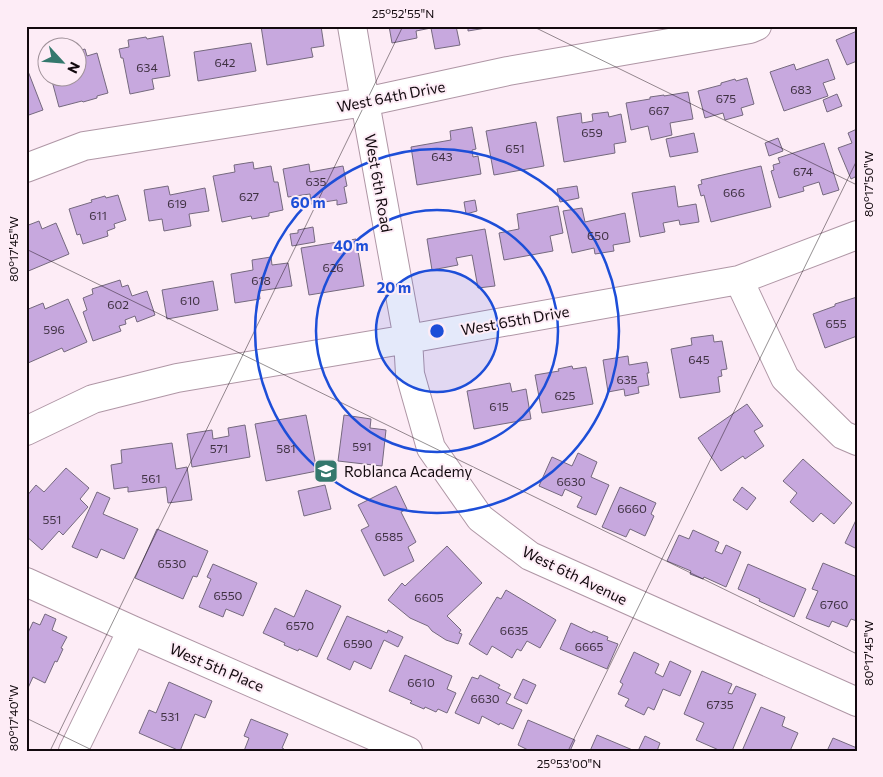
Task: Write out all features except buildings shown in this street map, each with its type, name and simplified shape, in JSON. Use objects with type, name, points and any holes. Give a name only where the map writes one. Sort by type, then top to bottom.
[{"type":"street","name":"West 6th Road","points":[[352,26],[364,102],[408,339]]},
{"type":"street","name":"West 64th Drive","points":[[26,168],[84,146],[364,102],[508,71],[750,29],[757,26]]},
{"type":"street","name":"West 65th Drive","points":[[26,431],[93,399],[168,380],[739,280],[857,235]]},
{"type":"street","points":[[739,280],[785,378],[843,435],[857,441]]},
{"type":"street","name":"West 6th Avenue","points":[[408,339],[410,374],[431,448],[480,518],[530,556],[857,702]]},
{"type":"street","name":"West 5th Place","points":[[26,582],[132,630],[355,740],[408,751]]},
{"type":"street","points":[[73,751],[132,630]]},
{"type":"place","name":"Roblanca Academy","points":[[326,471]]}]
